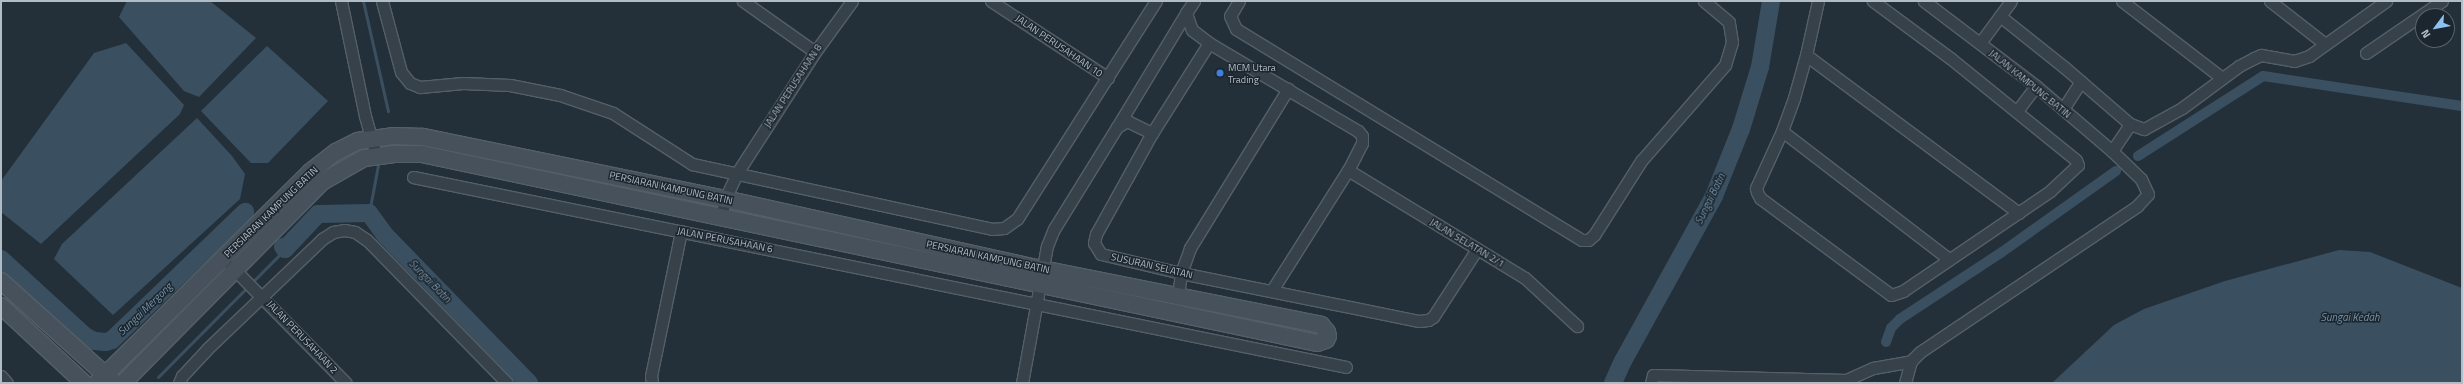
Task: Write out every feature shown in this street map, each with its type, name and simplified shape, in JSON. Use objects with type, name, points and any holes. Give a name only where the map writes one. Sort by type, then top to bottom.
[{"type":"street","points":[[341,1],[365,116],[376,155]]},
{"type":"street","points":[[382,1],[401,72],[410,83],[420,87],[463,83],[510,85],[560,95],[613,114],[692,164],[992,229],[1004,228],[1017,219],[1156,1]]},
{"type":"street","points":[[743,1],[815,52]]},
{"type":"street","name":"JALAN PERUSAHAAN 8","points":[[721,217],[725,199],[737,174],[815,52],[852,1]]},
{"type":"street","name":"JALAN PERUSAHAAN 10","points":[[991,1],[1108,78]]},
{"type":"street","points":[[1022,383],[1042,269],[1047,246],[1054,229],[1194,1]]},
{"type":"street","points":[[1239,1],[1230,16],[1236,29],[1582,240],[1588,240],[1594,235],[1641,161],[1725,66],[1732,42],[1729,22],[1704,1]]},
{"type":"street","points":[[1818,1],[1806,55],[1782,131],[1756,188],[1760,198],[1891,295],[1903,291],[2019,213],[2050,191],[2078,165],[2076,160],[1950,58],[1873,1]]},
{"type":"street","name":"JALAN KAMPUNG BATIN","points":[[1911,361],[1930,345],[2144,200],[2148,194],[2146,188],[2133,170],[2112,151],[2036,86],[1924,1]]},
{"type":"street","points":[[1980,43],[2011,1]]},
{"type":"street","points":[[2122,1],[2222,78]]},
{"type":"street","points":[[2270,1],[2325,44]]},
{"type":"street","points":[[2000,16],[2130,124],[2140,129],[2151,127],[2182,108],[2222,78],[2261,55],[2294,61],[2303,60],[2386,1]]},
{"type":"street","points":[[2366,53],[2442,1]]},
{"type":"street","points":[[1186,13],[1192,30],[1209,43],[1358,131],[1362,136],[1362,144],[1348,170],[1272,290]]},
{"type":"street","name":"SUSURAN SELATAN","points":[[1209,43],[1152,133],[1096,234],[1094,243],[1096,249],[1101,254],[1181,273],[1272,290],[1419,321],[1428,320],[1433,317],[1477,249]]},
{"type":"street","points":[[1806,55],[2019,213]]},
{"type":"street","points":[[2062,109],[2080,81]]},
{"type":"street","points":[[2016,111],[2036,86]]},
{"type":"street","points":[[1178,295],[1181,273],[1190,248],[1288,89]]},
{"type":"street","points":[[1117,127],[1127,121],[1152,133]]},
{"type":"street","points":[[2112,151],[2130,124]]},
{"type":"street","points":[[1782,131],[1949,259]]},
{"type":"street","name":"PERSIARAN KAMPUNG BATIN","points":[[105,380],[310,172],[336,152],[358,141],[372,138],[423,138],[725,199],[1042,269],[1178,295],[1321,325],[1327,332],[1328,336],[1326,340],[1317,343],[1177,312],[1040,286],[422,154],[376,155],[346,167],[322,182],[240,275],[123,383]]},
{"type":"street","name":"JALAN SELATAN 2/1","points":[[1348,170],[1525,278],[1577,326]]},
{"type":"street","name":"JALAN PERUSAHAAN 6","points":[[413,177],[1346,367]]},
{"type":"street","points":[[179,383],[182,376],[260,294],[322,239],[333,232],[344,230],[355,232],[367,240],[507,383]]},
{"type":"street","points":[[652,383],[651,376],[681,231]]},
{"type":"street","name":"JALAN PERUSAHAAN 2","points":[[224,258],[346,383]]},
{"type":"street","points":[[1,281],[105,380]]},
{"type":"street","points":[[1,306],[84,383]]},
{"type":"street","points":[[1651,383],[1653,375],[1845,381],[1873,368],[1911,361],[1905,383]]},
{"type":"street","points":[[1,376],[7,383]]},
{"type":"water","points":[[127,1],[210,1],[256,38],[199,97],[184,91],[119,17]]},
{"type":"water","points":[[126,43],[184,105],[180,114],[41,244],[1,212],[1,181],[94,53]]},
{"type":"water","points":[[267,46],[328,101],[268,163],[251,163],[201,111]]},
{"type":"water","points":[[197,118],[232,156],[245,174],[240,199],[113,315],[54,259],[62,244]]},
{"type":"water","name":"Sungai Kedah","points":[[2339,250],[2370,252],[2462,288],[2462,383],[2052,383],[2114,325],[2144,309],[2225,281]]},
{"type":"waterway","points":[[363,1],[388,111]]},
{"type":"waterway","name":"Sungai Batin","points":[[1613,383],[1623,361],[1714,196],[1741,129],[1760,67],[1771,1]]},
{"type":"waterway","points":[[2138,156],[2263,76],[2462,106]]},
{"type":"waterway","points":[[369,213],[378,165]]},
{"type":"waterway","points":[[1886,342],[1891,328],[1900,319],[2002,252],[2116,171]]},
{"type":"waterway","name":"Sungai Mergong","points":[[1,259],[85,336],[94,341],[106,342],[112,340],[245,212]]},
{"type":"waterway","name":"Sungai Batin","points":[[283,247],[285,249],[318,214],[369,213],[384,234],[529,383]]},
{"type":"waterway","points":[[158,377],[285,249]]},
{"type":"place","name":"MCM Utara Trading","points":[[1220,73]]}]
